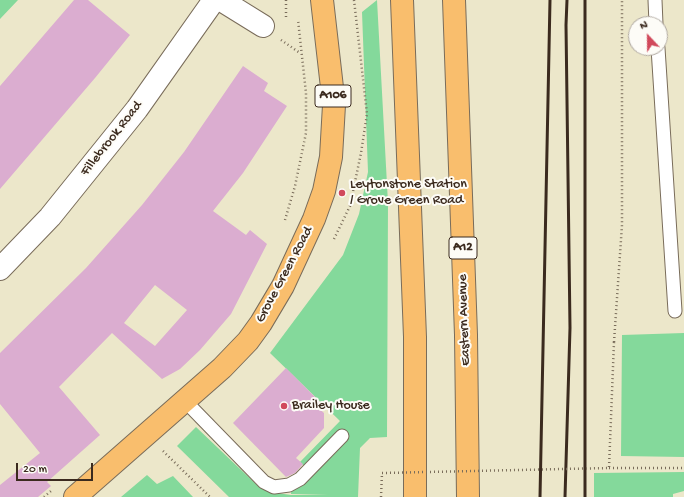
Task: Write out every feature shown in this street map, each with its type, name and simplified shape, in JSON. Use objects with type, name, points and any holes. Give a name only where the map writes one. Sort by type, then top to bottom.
[{"type":"main road","name":"Grove Green Road","points":[[75,497],[222,368],[248,341],[261,323],[283,286],[314,219],[324,191],[332,156],[334,105],[322,0]]},
{"type":"main road","points":[[402,0],[415,336],[415,497]]},
{"type":"main road","name":"Eastern Avenue","points":[[454,0],[466,335],[468,497]]},
{"type":"street","name":"Fillebrook Road","points":[[0,269],[50,217],[137,109],[214,0]]},
{"type":"street","points":[[222,0],[263,26]]},
{"type":"lane","points":[[655,0],[656,16]]},
{"type":"lane","points":[[659,56],[675,312]]},
{"type":"lane","points":[[185,402],[264,482],[274,487],[290,485],[300,479],[342,436]]},
{"type":"path","points":[[609,468],[614,342],[622,225],[622,0]]},
{"type":"path","name":"Grove Green Road","points":[[285,221],[295,186],[306,134],[306,94],[297,15]]},
{"type":"path","points":[[160,447],[210,497]]},
{"type":"path","points":[[381,497],[382,473],[609,468],[684,468]]},
{"type":"green space","points":[[0,0],[18,0],[0,19]]},
{"type":"green space","points":[[377,0],[388,203],[387,437],[370,438],[360,448],[358,497],[229,497],[177,446],[196,427],[259,487],[270,492],[291,495],[328,495],[291,494],[290,481],[304,466],[300,462],[340,421],[270,353],[343,255],[359,214],[368,172],[362,12]]},
{"type":"green space","points":[[684,333],[684,457],[621,456],[622,335]]},
{"type":"green space","points":[[684,472],[684,491],[673,494],[673,497],[594,497],[594,473]]},
{"type":"green space","points":[[147,475],[157,484],[173,476],[193,497],[121,497]]},
{"type":"building","points":[[74,0],[88,0],[130,35],[0,189],[0,86]]},
{"type":"building","points":[[243,66],[268,83],[264,91],[287,106],[243,173],[213,211],[246,235],[250,230],[267,244],[231,314],[200,350],[180,369],[162,379],[112,333],[59,387],[100,435],[47,482],[51,486],[38,497],[0,497],[0,485],[40,453],[0,404],[0,353],[86,268],[142,205],[184,152]],"holes":[[[155,285],[187,310],[155,346],[124,323]]]},
{"type":"building","name":"Brailey House","points":[[286,368],[320,402],[316,406],[324,413],[324,428],[296,458],[303,464],[295,473],[286,477],[233,423]]},
{"type":"railway","points":[[540,497],[550,0]]},
{"type":"railway","points":[[565,497],[570,328],[566,25],[567,0]]},
{"type":"railway","points":[[585,0],[585,497]]},
{"type":"place","name":"Leytonstone Station / Grove Green Road","points":[[342,193]]},
{"type":"place","name":"Brailey House","points":[[284,406]]}]
